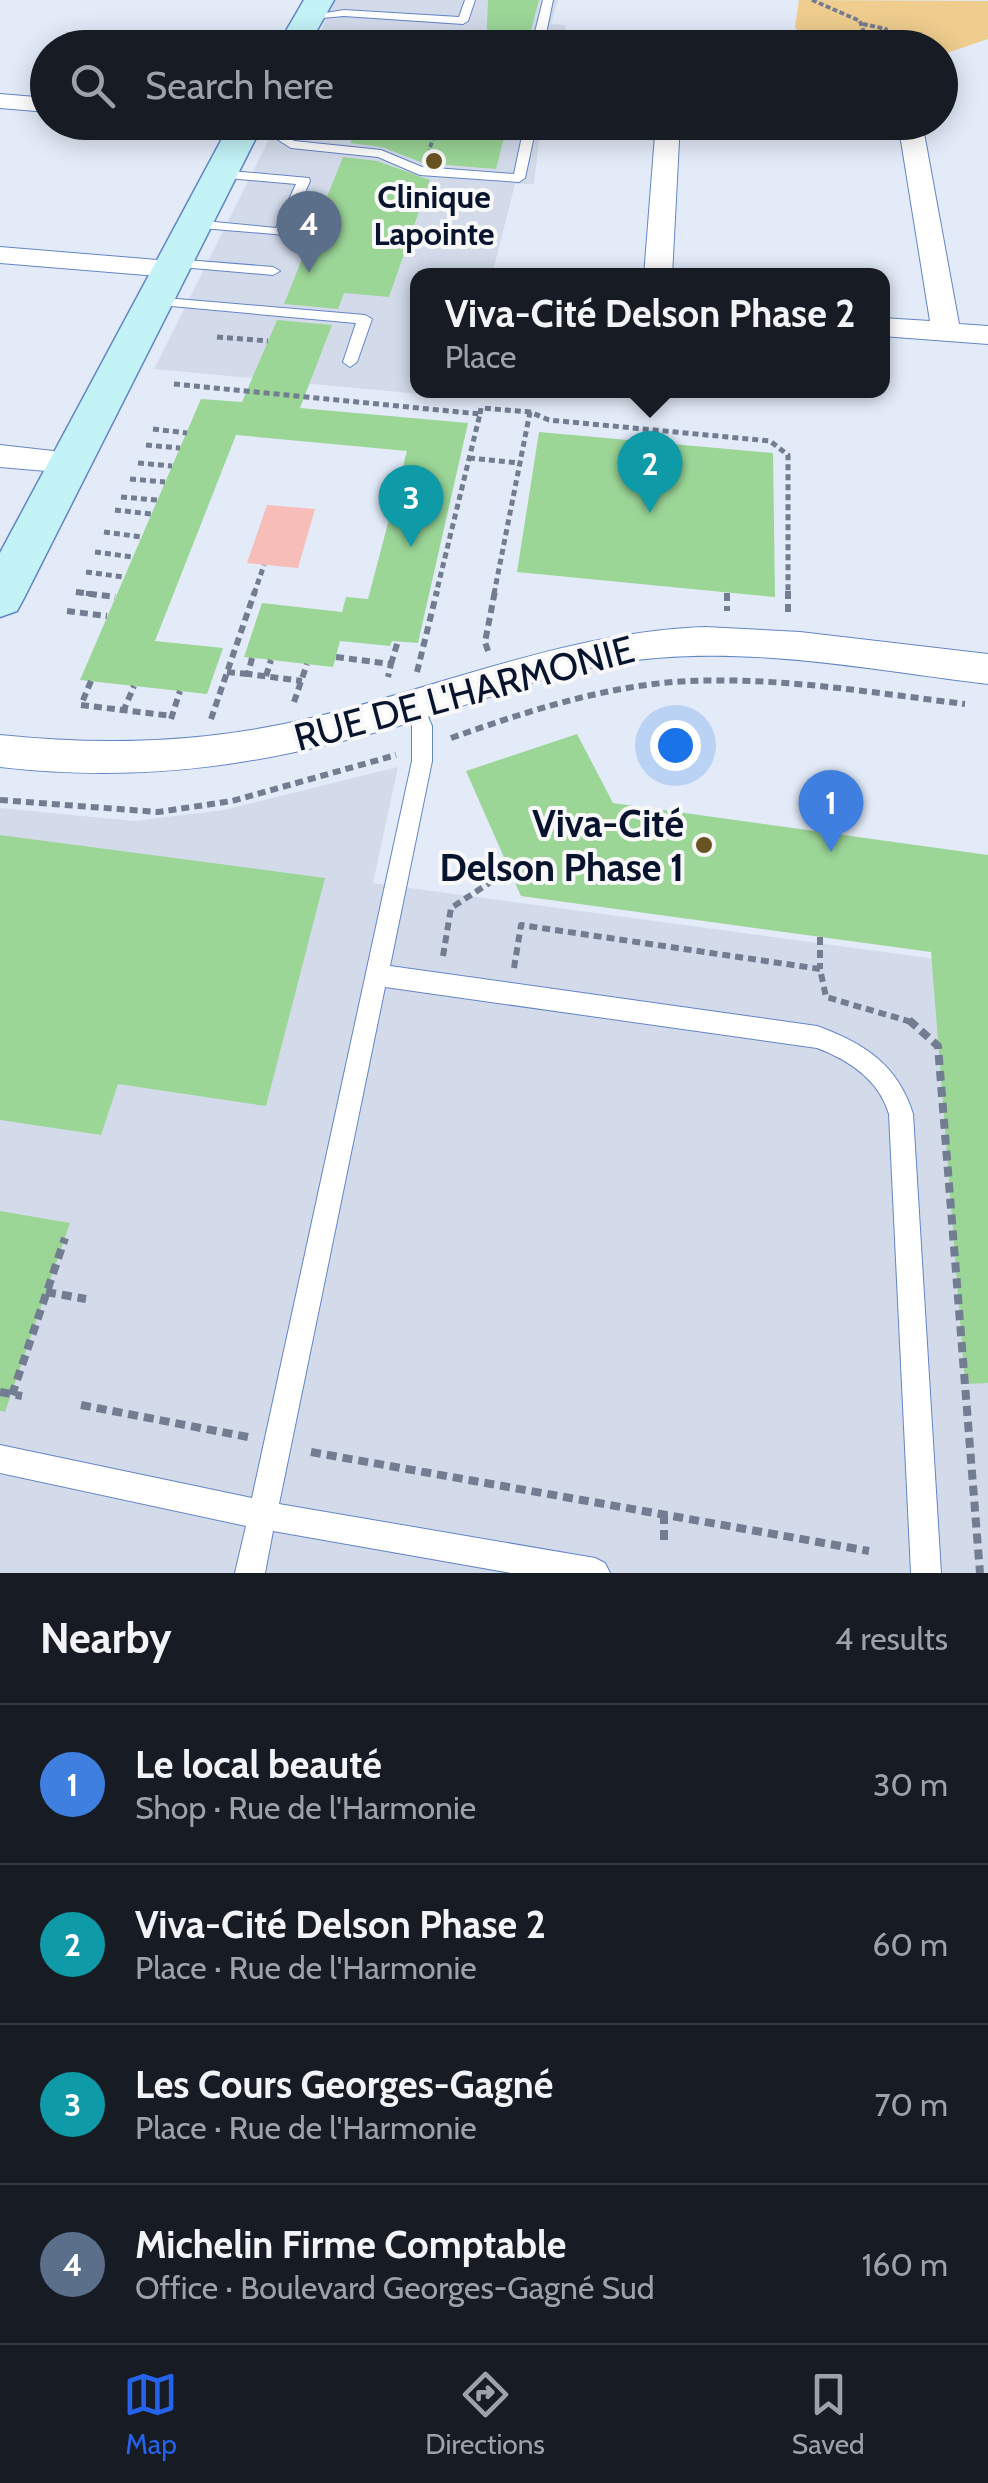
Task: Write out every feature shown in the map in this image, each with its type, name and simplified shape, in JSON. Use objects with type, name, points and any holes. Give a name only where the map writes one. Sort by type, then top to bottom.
[{"type":"street","points":[[290,30],[309,5]]},
{"type":"street","points":[[299,30],[309,5]]},
{"type":"street","points":[[0,102],[30,104]]},
{"type":"street","points":[[0,598],[238,140]]},
{"type":"street","points":[[659,268],[667,140]]},
{"type":"street","points":[[913,140],[946,332]]},
{"type":"street","points":[[0,255],[166,278]]},
{"type":"street","points":[[890,328],[988,335]]},
{"type":"street","points":[[0,456],[69,462]]},
{"type":"street","name":"RUE DE L'HARMONIE","points":[[0,750],[94,762],[161,760],[260,746],[406,687],[684,641],[778,646],[988,669]]},
{"type":"lane","points":[[309,5],[344,13],[463,21],[470,0]]},
{"type":"lane","points":[[540,30],[548,0]]},
{"type":"lane","points":[[286,140],[291,144],[382,154],[420,172],[519,178],[528,140]]},
{"type":"lane","points":[[194,224],[281,232],[304,181],[220,174]]},
{"type":"lane","points":[[166,278],[273,272]]},
{"type":"lane","points":[[166,278],[365,319],[350,362]]},
{"type":"lane","points":[[250,1573],[422,761],[422,726],[406,687]]},
{"type":"lane","points":[[377,975],[816,1037],[835,1042],[865,1061],[896,1092],[901,1114],[926,1573]]},
{"type":"lane","points":[[0,1458],[262,1515],[595,1573]]},
{"type":"path","points":[[812,0],[862,24],[894,28]]},
{"type":"path","points":[[861,30],[862,24]]},
{"type":"path","points":[[216,337],[268,341]]},
{"type":"path","points":[[174,384],[480,414]]},
{"type":"path","points":[[406,687],[481,408],[530,412],[549,420],[770,441],[788,456],[788,618]]},
{"type":"path","points":[[488,652],[485,642],[530,412]]},
{"type":"path","points":[[154,430],[187,433]]},
{"type":"path","points":[[146,444],[180,448]]},
{"type":"path","points":[[469,458],[520,464]]},
{"type":"path","points":[[138,462],[172,466]]},
{"type":"path","points":[[130,478],[165,482]]},
{"type":"path","points":[[121,497],[157,500]]},
{"type":"path","points":[[115,510],[151,514]]},
{"type":"path","points":[[104,532],[142,537]]},
{"type":"path","points":[[95,552],[133,557]]},
{"type":"path","points":[[209,725],[264,564]]},
{"type":"path","points":[[86,572],[124,576]]},
{"type":"path","points":[[76,592],[116,597]]},
{"type":"path","points":[[727,593],[727,614]]},
{"type":"path","points":[[67,611],[107,616]]},
{"type":"path","points":[[391,664],[398,642]]},
{"type":"path","points":[[336,657],[391,664],[406,687]]},
{"type":"path","points":[[248,674],[252,658]]},
{"type":"path","points":[[266,676],[271,660]]},
{"type":"path","points":[[292,708],[307,664]]},
{"type":"path","points":[[227,672],[302,680]]},
{"type":"path","points":[[91,681],[81,705],[172,716]]},
{"type":"path","name":"RUE DE L'HARMONIE","points":[[452,738],[598,694],[688,682],[757,682],[970,704]]},
{"type":"path","points":[[120,720],[134,686]]},
{"type":"path","points":[[168,728],[180,692]]},
{"type":"path","name":"RUE DE L'HARMONIE","points":[[0,800],[158,812],[232,801],[398,754]]},
{"type":"path","points":[[832,834],[833,804]]},
{"type":"path","points":[[442,958],[451,908],[510,870]]},
{"type":"path","points":[[509,994],[521,925],[820,968]]},
{"type":"path","points":[[820,936],[820,968],[826,997],[914,1021],[931,1034],[938,1046],[980,1573]]},
{"type":"path","points":[[0,1392],[17,1396],[64,1238]]},
{"type":"path","points":[[46,1292],[86,1299]]},
{"type":"path","points":[[81,1405],[249,1437]]},
{"type":"path","points":[[311,1452],[869,1550]]},
{"type":"path","points":[[664,1514],[664,1546]]},
{"type":"shaded area","points":[[334,0],[558,0],[551,24],[566,25],[565,30],[322,30]]},
{"type":"shaded area","points":[[799,0],[988,1],[988,39],[958,49],[958,30],[795,27]]},
{"type":"shaded area","points":[[268,140],[539,140],[534,184],[515,184],[494,268],[410,268],[410,393],[154,369]]},
{"type":"shaded area","points":[[267,505],[315,509],[298,568],[247,563]]},
{"type":"shaded area","points":[[398,767],[373,883],[988,966],[988,1573],[0,1573],[0,808],[134,821],[224,810]]},
{"type":"building","points":[[488,0],[539,0],[531,30],[487,30]]},
{"type":"building","points":[[503,140],[496,169],[423,163],[382,147],[350,143]]},
{"type":"building","points":[[343,157],[377,161],[430,180],[389,297],[344,293],[338,309],[284,304]]},
{"type":"building","points":[[277,320],[332,325],[300,408],[468,423],[418,643],[392,641],[390,646],[340,641],[333,667],[244,657],[262,603],[342,612],[346,597],[368,599],[407,451],[236,435],[155,641],[223,648],[207,694],[80,680],[201,399],[242,402]]},
{"type":"building","points":[[539,432],[773,453],[775,597],[517,572]]},
{"type":"building","name":"Viva-Cité Delson Phase 1","points":[[577,734],[613,803],[988,855],[988,1383],[965,1384],[931,952],[521,896],[466,771]]},
{"type":"building","points":[[0,835],[325,878],[266,1106],[118,1084],[101,1135],[0,1120]]},
{"type":"building","points":[[0,1211],[70,1223],[5,1412],[0,1411]]},
{"type":"place","name":"Clinique Lapointe","points":[[434,161]]},
{"type":"place","name":"Michelin Firme Comptable","points":[[309,273]]},
{"type":"place","name":"Viva-Cité Delson Phase 2","points":[[650,513]]},
{"type":"place","name":"Les Cours Georges-Gagné","points":[[411,547]]},
{"type":"place","name":"Viva-Cité Delson Phase 1","points":[[704,845]]},
{"type":"place","name":"Le local beauté","points":[[831,852]]}]
